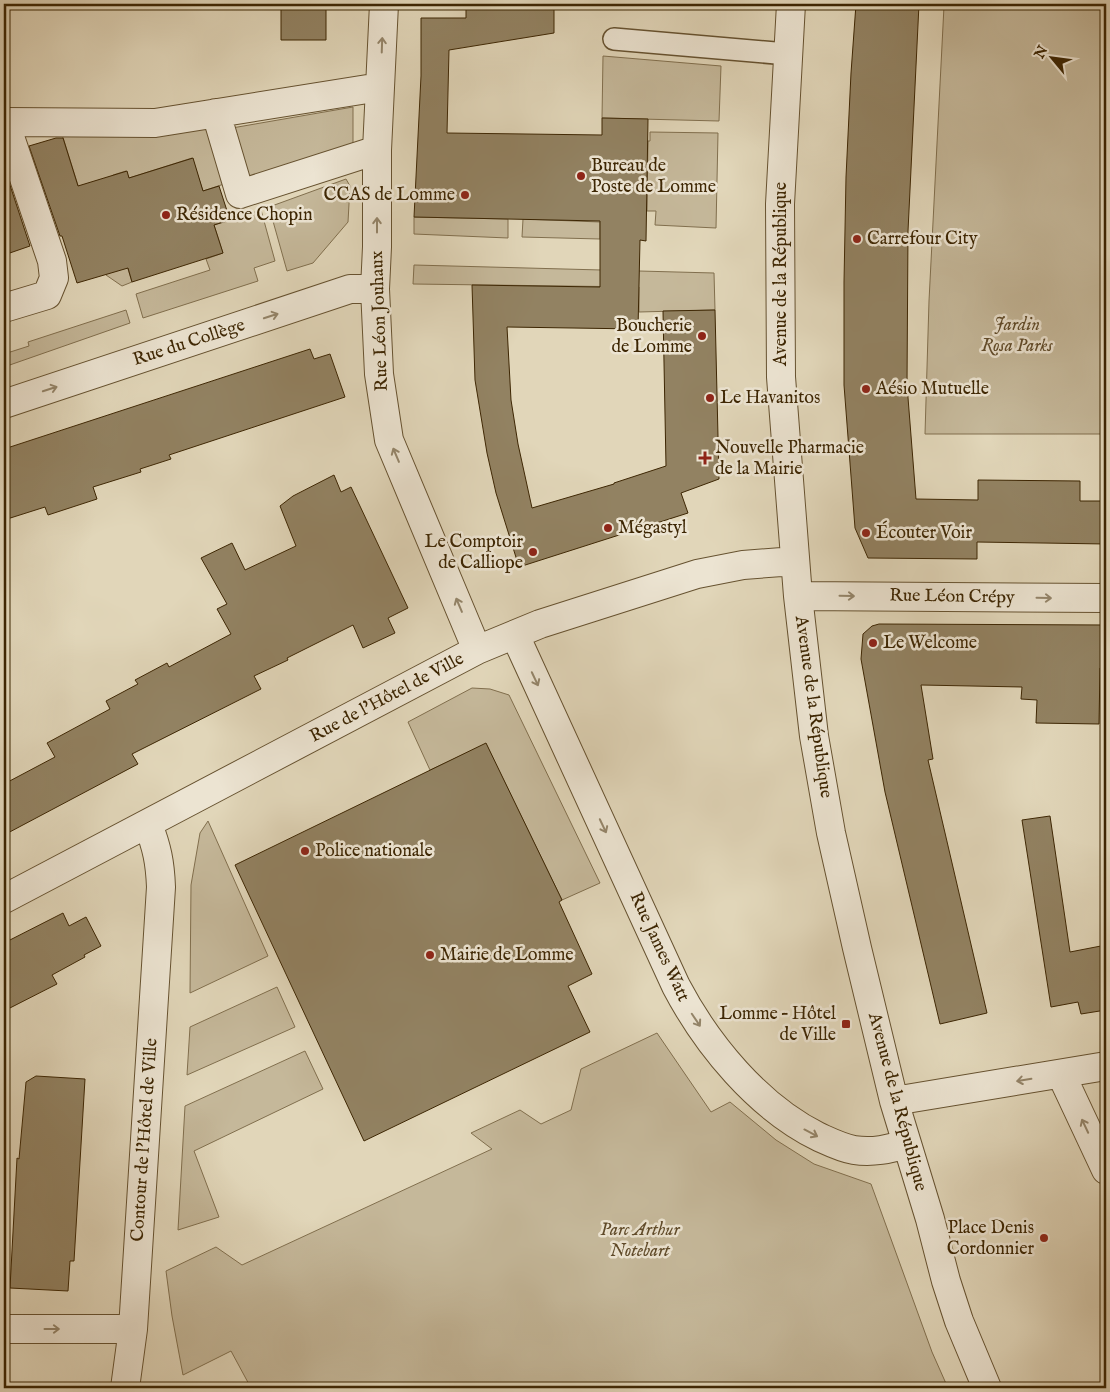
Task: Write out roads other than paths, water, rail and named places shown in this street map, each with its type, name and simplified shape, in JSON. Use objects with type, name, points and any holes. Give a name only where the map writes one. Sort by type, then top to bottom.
[{"type":"street","name":"Rue Léon Jouhaux","points":[[384,4],[377,150],[375,289],[379,374],[389,440],[477,650]]},
{"type":"street","name":"Avenue de la République","points":[[791,4],[780,204],[780,347],[798,596],[814,736],[826,803],[859,957],[894,1101],[930,1219],[946,1281],[987,1388]]},
{"type":"street","points":[[4,308],[47,295],[54,278],[52,261],[4,122],[155,123],[380,87]]},
{"type":"street","points":[[216,113],[240,194],[377,150]]},
{"type":"street","name":"Rue du Collège","points":[[4,404],[350,289],[375,289]]},
{"type":"street","name":"Rue de l'Hôtel de Ville","points":[[4,899],[477,650],[562,616],[715,570],[744,565],[795,561]]},
{"type":"street","name":"Rue Léon Crépy","points":[[798,596],[1106,598]]},
{"type":"street","name":"Rue James Watt","points":[[514,635],[676,986],[704,1033],[730,1066],[748,1084],[769,1103],[806,1130],[827,1141],[853,1150],[874,1152],[907,1144]]},
{"type":"street","name":"Contour de l'Hôtel de Ville","points":[[125,1388],[133,1329],[161,887],[156,844],[148,824]]},
{"type":"street","points":[[894,1101],[1106,1066]]},
{"type":"street","points":[[1061,1074],[1106,1170]]},
{"type":"street","points":[[4,1329],[133,1329]]},
{"type":"lane","points":[[614,39],[788,54]]},
{"type":"place","name":"Bureau de Poste de Lomme","points":[[581,176]]},
{"type":"place","name":"CCAS de Lomme","points":[[465,195]]},
{"type":"place","name":"Résidence Chopin","points":[[166,215]]},
{"type":"place","name":"Carrefour City","points":[[857,239]]},
{"type":"place","name":"Boucherie de Lomme","points":[[702,336]]},
{"type":"place","name":"Aésio Mutuelle","points":[[866,389]]},
{"type":"place","name":"Le Havanitos","points":[[710,398]]},
{"type":"place","name":"Nouvelle Pharmacie de la Mairie","points":[[705,458]]},
{"type":"place","name":"Mégastyl","points":[[608,528]]},
{"type":"place","name":"Écouter Voir","points":[[866,533]]},
{"type":"place","name":"Le Comptoir de Calliope","points":[[533,552]]},
{"type":"place","name":"Le Welcome","points":[[873,643]]},
{"type":"place","name":"Police nationale","points":[[305,851]]},
{"type":"place","name":"Mairie de Lomme","points":[[430,955]]},
{"type":"place","name":"Lomme – Hôtel de Ville","points":[[846,1024]]},
{"type":"place","name":"Place Denis Cordonnier","points":[[1044,1238]]},
{"type":"park label","name":"Jardin Rosa Parks","points":[[1017,335]]},
{"type":"park label","name":"Parc Arthur Notebart","points":[[640,1240]]}]
